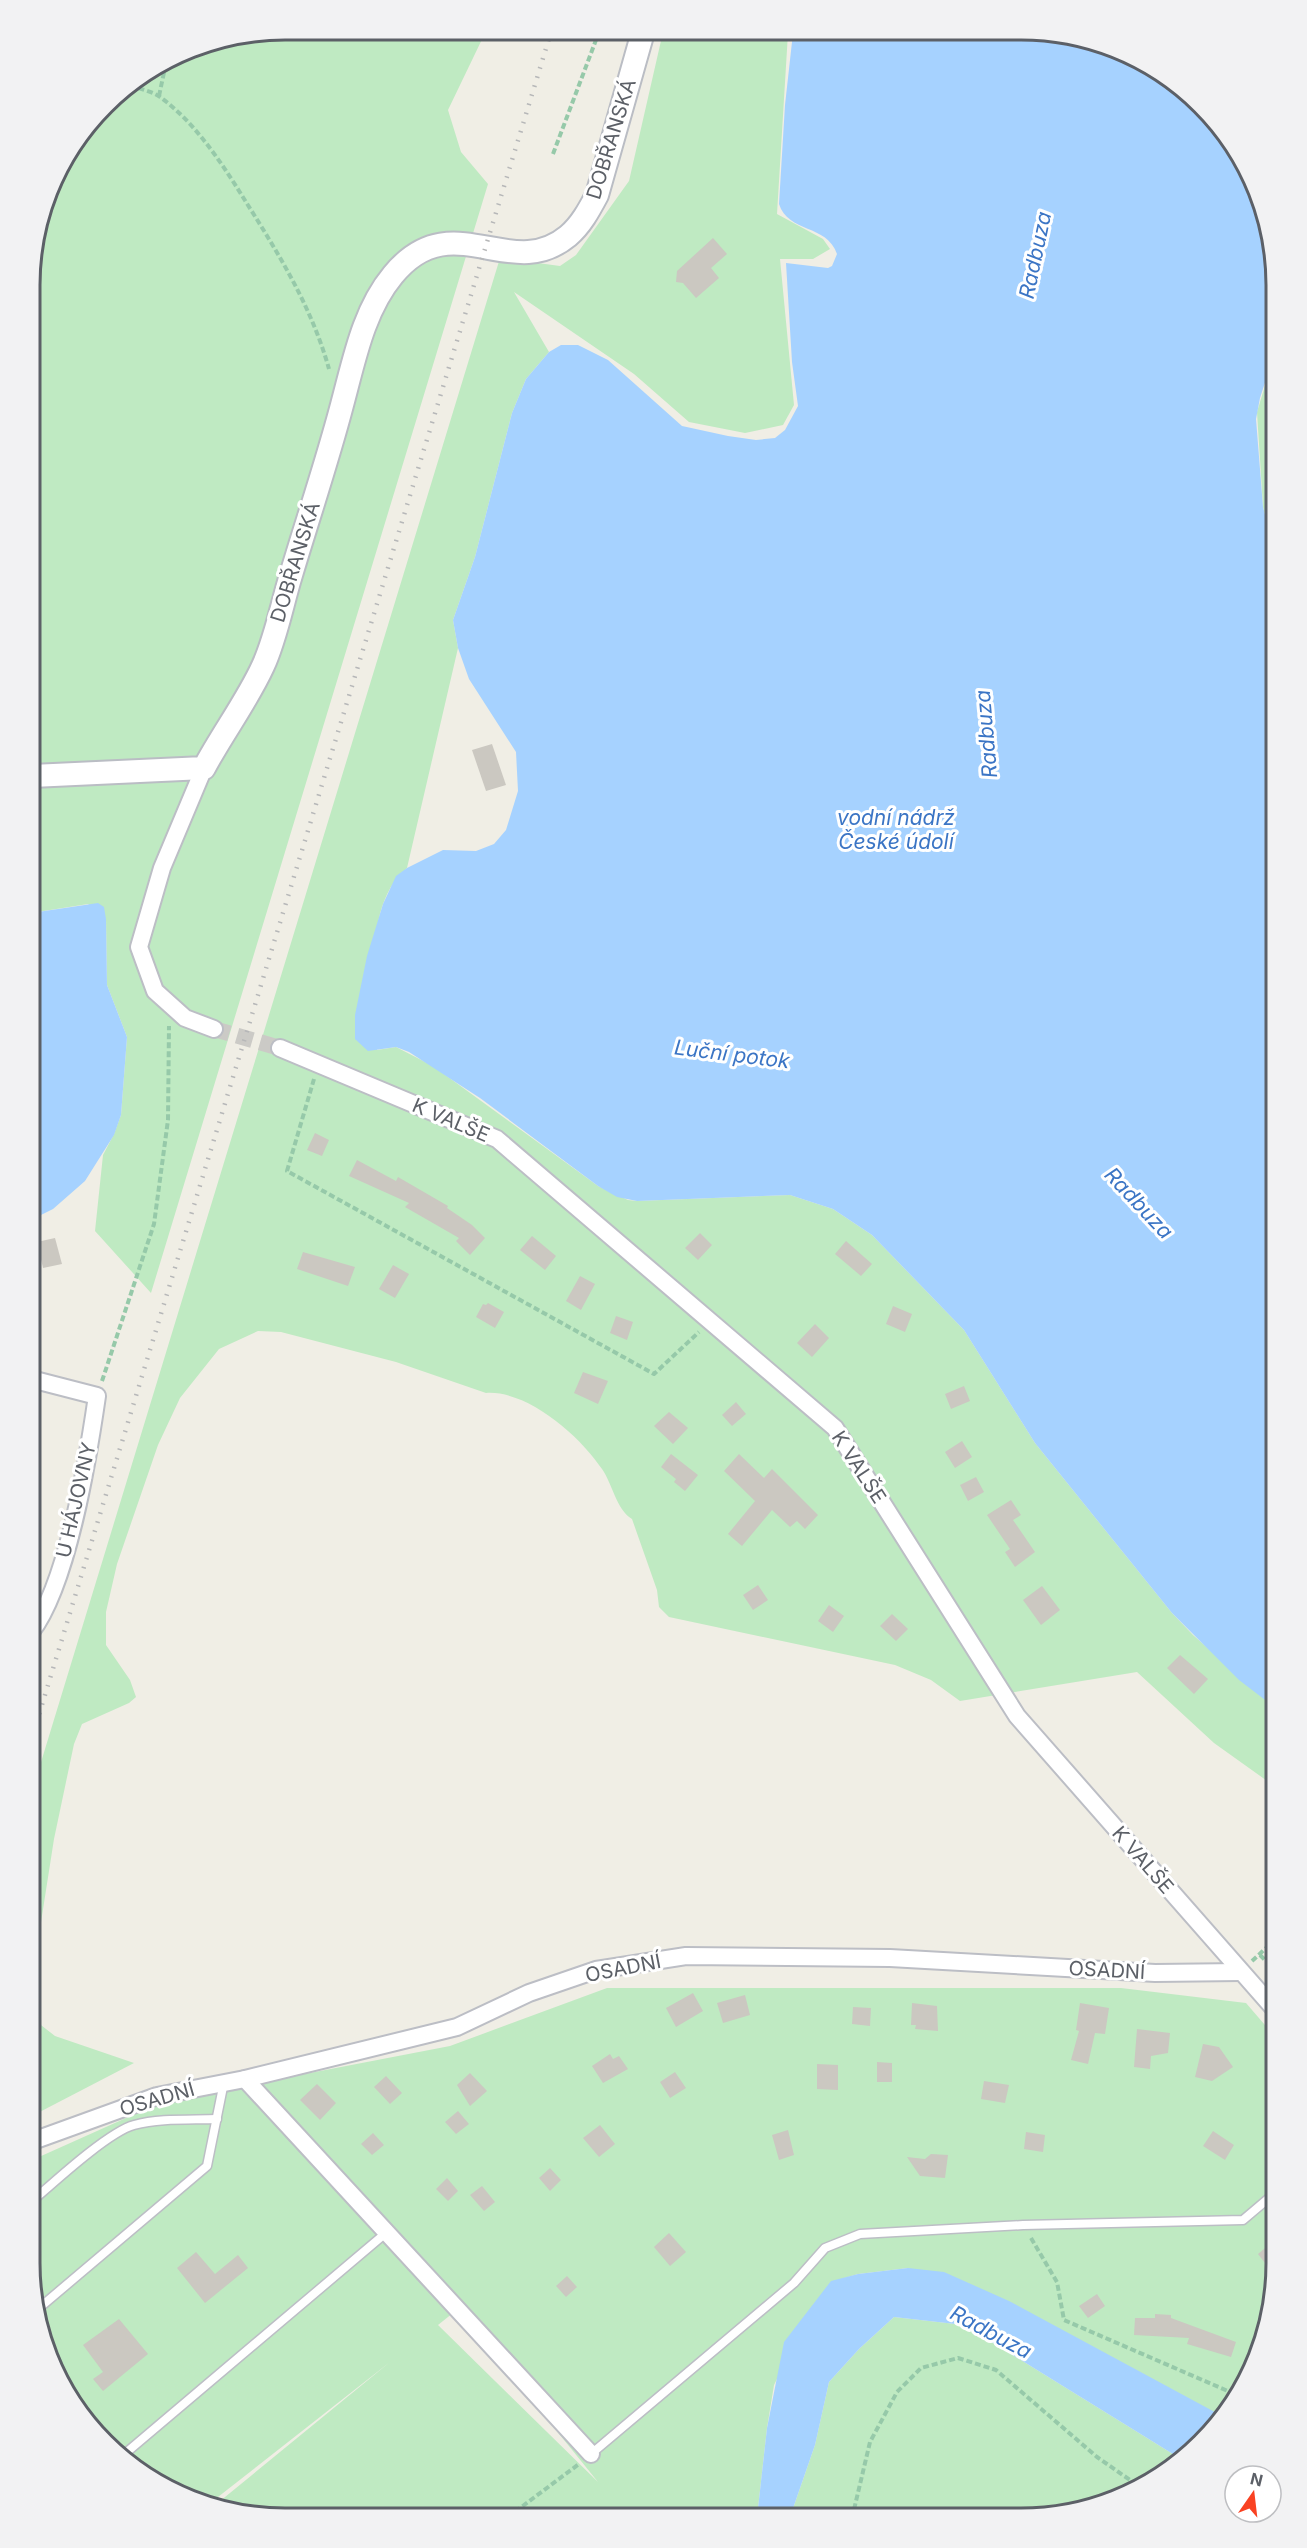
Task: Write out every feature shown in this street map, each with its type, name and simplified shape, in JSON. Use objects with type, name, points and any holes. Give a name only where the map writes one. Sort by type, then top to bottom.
[{"type":"street","name":"DOBŘANSKÁ","points":[[204,768],[263,666],[364,329],[377,296],[394,273],[417,253],[434,244],[455,242],[538,252],[556,245],[570,235],[584,219],[597,195],[640,40]]},
{"type":"street","points":[[40,776],[204,768],[187,802],[162,868],[139,947],[155,990],[185,1018],[214,1029]]},
{"type":"street","name":"K VALŠE","points":[[280,1048],[497,1139],[835,1428],[1017,1716],[1266,2001]]},
{"type":"street","points":[[40,1381],[97,1396]]},
{"type":"street","name":"U HÁJOVNY","points":[[40,1620],[55,1586],[76,1506],[97,1396]]},
{"type":"street","name":"OSADNÍ","points":[[40,2138],[157,2096],[245,2079],[457,2027],[530,1993],[596,1970],[686,1956],[890,1958],[1155,1973],[1241,1972]]},
{"type":"street","points":[[245,2079],[591,2454]]},
{"type":"lane","points":[[44,2303],[207,2166],[224,2082]]},
{"type":"lane","points":[[40,2195],[99,2146],[131,2126],[167,2120],[217,2119]]},
{"type":"lane","points":[[591,2454],[794,2283],[825,2248],[860,2234],[1023,2225],[1243,2220],[1266,2200]]},
{"type":"lane","points":[[128,2451],[387,2232]]},
{"type":"path","points":[[553,154],[596,40]]},
{"type":"path","points":[[159,96],[164,73]]},
{"type":"path","points":[[139,89],[159,96],[195,131],[222,165],[269,238],[300,292],[321,339],[342,407]]},
{"type":"path","points":[[97,1396],[154,1224],[168,1120],[169,1004]]},
{"type":"path","points":[[319,1064],[287,1171],[654,1374],[710,1321]]},
{"type":"path","points":[[1241,1972],[1266,1949]]},
{"type":"path","points":[[1260,1955],[1266,1961]]},
{"type":"path","points":[[1023,2225],[1057,2282],[1064,2320],[1230,2392]]},
{"type":"path","points":[[854,2508],[870,2442],[897,2392],[921,2368],[958,2358],[996,2370],[1097,2457],[1132,2481]]},
{"type":"path","points":[[520,2508],[591,2454]]},
{"type":"green space","points":[[482,40],[448,110],[461,152],[488,184],[151,1293],[95,1231],[103,1155],[121,1115],[127,1037],[107,985],[106,919],[88,904],[40,912],[40,286],[45,238],[59,192],[82,149],[112,112],[149,82],[192,59],[238,45],[270,41]]},
{"type":"green space","points":[[661,40],[788,40],[777,214],[823,239],[830,249],[813,259],[780,259],[794,405],[783,425],[745,433],[689,422],[634,374],[514,292],[549,352],[526,379],[512,413],[475,557],[453,620],[458,648],[407,868],[392,885],[383,905],[377,928],[374,979],[377,1050],[396,1047],[433,1066],[598,1186],[628,1200],[790,1195],[833,1209],[872,1235],[964,1330],[1035,1443],[1172,1613],[1193,1635],[1266,1699],[1266,1780],[1214,1743],[1137,1672],[960,1701],[931,1680],[895,1665],[669,1617],[659,1607],[657,1590],[632,1519],[618,1503],[606,1475],[592,1456],[552,1418],[519,1399],[502,1394],[486,1393],[396,1362],[281,1332],[258,1331],[219,1349],[180,1398],[158,1445],[117,1564],[106,1612],[106,1645],[130,1680],[136,1697],[129,1703],[82,1724],[74,1744],[54,1839],[40,1928],[40,1766],[500,258],[560,266],[576,255],[629,181]]},
{"type":"green space","points":[[1266,382],[1266,518],[1263,507],[1257,412]]},
{"type":"green space","points":[[607,1988],[1121,1988],[1246,2003],[1266,2026],[1266,2278],[1262,2310],[1248,2356],[1234,2385],[1215,2413],[908,2268],[858,2274],[831,2282],[811,2310],[774,2385],[758,2508],[286,2508],[238,2503],[222,2499],[390,2362],[217,2497],[192,2489],[163,2475],[136,2457],[101,2424],[82,2399],[66,2371],[45,2310],[40,2262],[40,2157],[164,2101],[450,2046]],"holes":[[[458,2309],[598,2482],[438,2325]]]},
{"type":"green space","points":[[40,2024],[55,2036],[134,2063],[40,2112]]},
{"type":"green space","points":[[894,2317],[964,2325],[1174,2455],[1144,2475],[1115,2489],[1069,2503],[1021,2508],[793,2508],[815,2445],[829,2382],[859,2349]]},
{"type":"water","name":"vodní nádrž České údolí","points":[[792,40],[1021,40],[1069,45],[1115,59],[1144,73],[1171,91],[1195,112],[1216,136],[1234,163],[1248,192],[1258,222],[1266,270],[1266,380],[1256,419],[1263,507],[1266,518],[1266,1701],[1239,1680],[1172,1613],[1035,1443],[964,1330],[872,1235],[833,1209],[790,1195],[637,1201],[617,1197],[598,1186],[480,1098],[409,1052],[396,1047],[368,1051],[355,1039],[355,1015],[367,956],[383,904],[396,876],[443,850],[476,851],[494,844],[506,830],[518,791],[516,752],[469,679],[458,648],[453,620],[475,557],[512,413],[526,379],[549,352],[561,345],[578,345],[608,360],[682,426],[756,440],[775,438],[785,430],[798,406],[792,362],[786,263],[828,268],[832,266],[837,254],[832,244],[825,238],[790,220],[779,204],[785,105]]},
{"type":"water","points":[[98,903],[104,907],[107,985],[127,1037],[121,1115],[114,1135],[85,1181],[53,1209],[40,1216],[40,912]]},
{"type":"water","name":"Radbuza","points":[[908,2268],[944,2272],[1009,2301],[1216,2412],[1195,2436],[1174,2455],[964,2325],[894,2317],[859,2349],[829,2382],[815,2445],[793,2508],[758,2508],[767,2428],[784,2342],[831,2281],[858,2274]]},
{"type":"building","points":[[713,238],[727,254],[711,268],[719,278],[696,298],[683,283],[676,282],[677,271]]},
{"type":"building","points":[[492,744],[506,785],[486,791],[472,750]]},
{"type":"building","points":[[315,1133],[329,1140],[322,1156],[307,1150]]},
{"type":"building","points":[[357,1160],[396,1181],[398,1177],[448,1206],[447,1208],[472,1225],[485,1238],[470,1255],[456,1241],[459,1238],[405,1207],[409,1203],[349,1176]]},
{"type":"building","points":[[700,1233],[712,1245],[698,1260],[685,1248]]},
{"type":"building","points":[[532,1236],[556,1256],[545,1270],[520,1250]]},
{"type":"building","points":[[55,1238],[62,1264],[43,1268],[40,1241]]},
{"type":"building","points":[[846,1241],[872,1264],[861,1276],[835,1254]]},
{"type":"building","points":[[303,1252],[355,1267],[348,1286],[297,1269]]},
{"type":"building","points":[[393,1265],[409,1274],[395,1298],[379,1289]]},
{"type":"building","points":[[580,1276],[595,1284],[581,1310],[566,1301]]},
{"type":"building","points":[[488,1303],[504,1312],[495,1328],[476,1317],[483,1304]]},
{"type":"building","points":[[893,1306],[912,1314],[905,1332],[886,1324]]},
{"type":"building","points":[[616,1316],[633,1322],[627,1340],[610,1333]]},
{"type":"building","points":[[815,1324],[829,1338],[812,1357],[797,1343]]},
{"type":"building","points":[[583,1372],[608,1381],[598,1404],[574,1393]]},
{"type":"building","points":[[964,1386],[970,1401],[951,1409],[945,1394]]},
{"type":"building","points":[[736,1402],[746,1414],[732,1426],[722,1415]]},
{"type":"building","points":[[669,1412],[688,1428],[673,1444],[654,1426]]},
{"type":"building","points":[[962,1441],[972,1457],[955,1468],[945,1452]]},
{"type":"building","points":[[671,1454],[698,1475],[685,1491],[674,1482],[676,1479],[661,1467]]},
{"type":"building","points":[[739,1454],[764,1478],[772,1469],[818,1515],[805,1529],[797,1521],[790,1527],[772,1510],[742,1546],[728,1534],[755,1501],[724,1471]]},
{"type":"building","points":[[976,1477],[984,1492],[968,1501],[960,1485]]},
{"type":"building","points":[[1011,1500],[1021,1515],[1013,1520],[1035,1552],[1015,1567],[1005,1552],[1010,1549],[987,1515]]},
{"type":"building","points":[[758,1585],[768,1600],[753,1610],[743,1595]]},
{"type":"building","points":[[1042,1586],[1060,1610],[1041,1625],[1023,1600]]},
{"type":"building","points":[[829,1605],[844,1616],[833,1632],[818,1621]]},
{"type":"building","points":[[892,1614],[908,1629],[896,1641],[880,1626]]},
{"type":"building","points":[[1180,1655],[1208,1679],[1194,1694],[1167,1668]]},
{"type":"building","points":[[693,1993],[703,2011],[676,2027],[666,2008]]},
{"type":"building","points":[[745,1995],[750,2015],[723,2023],[717,2003]]},
{"type":"building","points":[[912,2003],[937,2006],[938,2031],[915,2029],[916,2025],[911,2025]]},
{"type":"building","points":[[1080,2003],[1109,2008],[1105,2034],[1095,2033],[1088,2064],[1071,2060],[1079,2031],[1076,2030]]},
{"type":"building","points":[[853,2007],[871,2008],[870,2026],[852,2024]]},
{"type":"building","points":[[1137,2029],[1170,2033],[1168,2053],[1151,2056],[1150,2069],[1134,2067]]},
{"type":"building","points":[[1203,2044],[1219,2047],[1233,2067],[1212,2081],[1195,2077]]},
{"type":"building","points":[[610,2054],[613,2059],[619,2056],[628,2069],[603,2083],[592,2066]]},
{"type":"building","points":[[877,2062],[892,2063],[892,2082],[877,2082]]},
{"type":"building","points":[[817,2064],[838,2065],[838,2090],[817,2089]]},
{"type":"building","points":[[675,2072],[686,2088],[670,2098],[660,2082]]},
{"type":"building","points":[[470,2073],[487,2091],[470,2106],[457,2085]]},
{"type":"building","points":[[386,2076],[402,2093],[390,2104],[374,2087]]},
{"type":"building","points":[[984,2081],[1009,2085],[1005,2103],[981,2099]]},
{"type":"building","points":[[317,2084],[336,2103],[320,2120],[300,2100]]},
{"type":"building","points":[[458,2111],[469,2124],[456,2134],[445,2122]]},
{"type":"building","points":[[600,2125],[615,2144],[599,2157],[583,2138]]},
{"type":"building","points":[[788,2130],[794,2155],[779,2160],[772,2135]]},
{"type":"building","points":[[1213,2131],[1234,2145],[1225,2160],[1203,2146]]},
{"type":"building","points":[[1026,2132],[1045,2135],[1043,2152],[1024,2149]]},
{"type":"building","points":[[373,2133],[384,2145],[372,2155],[361,2144]]},
{"type":"building","points":[[931,2154],[948,2155],[945,2178],[920,2176],[907,2157],[925,2159]]},
{"type":"building","points":[[550,2168],[561,2180],[550,2191],[539,2178]]},
{"type":"building","points":[[447,2178],[458,2191],[448,2201],[436,2189]]},
{"type":"building","points":[[482,2186],[495,2202],[484,2211],[470,2195]]},
{"type":"building","points":[[669,2233],[686,2252],[670,2266],[654,2247]]},
{"type":"building","points":[[1266,2247],[1266,2264],[1258,2254]]},
{"type":"building","points":[[196,2252],[215,2274],[238,2255],[248,2268],[205,2303],[177,2268]]},
{"type":"building","points":[[567,2276],[577,2287],[566,2297],[556,2286]]},
{"type":"building","points":[[1097,2294],[1105,2306],[1088,2318],[1079,2306]]},
{"type":"building","points":[[1155,2314],[1171,2315],[1171,2318],[1236,2342],[1231,2357],[1187,2344],[1189,2338],[1134,2335],[1135,2318],[1155,2318]]},
{"type":"building","points":[[119,2319],[148,2354],[103,2391],[93,2379],[103,2372],[83,2345]]},
{"type":"tunnel","points":[[214,1029],[280,1048]]},
{"type":"railway","points":[[40,1711],[549,40]]},
{"type":"water label","name":"Luční potok","points":[[732,1054]]}]
